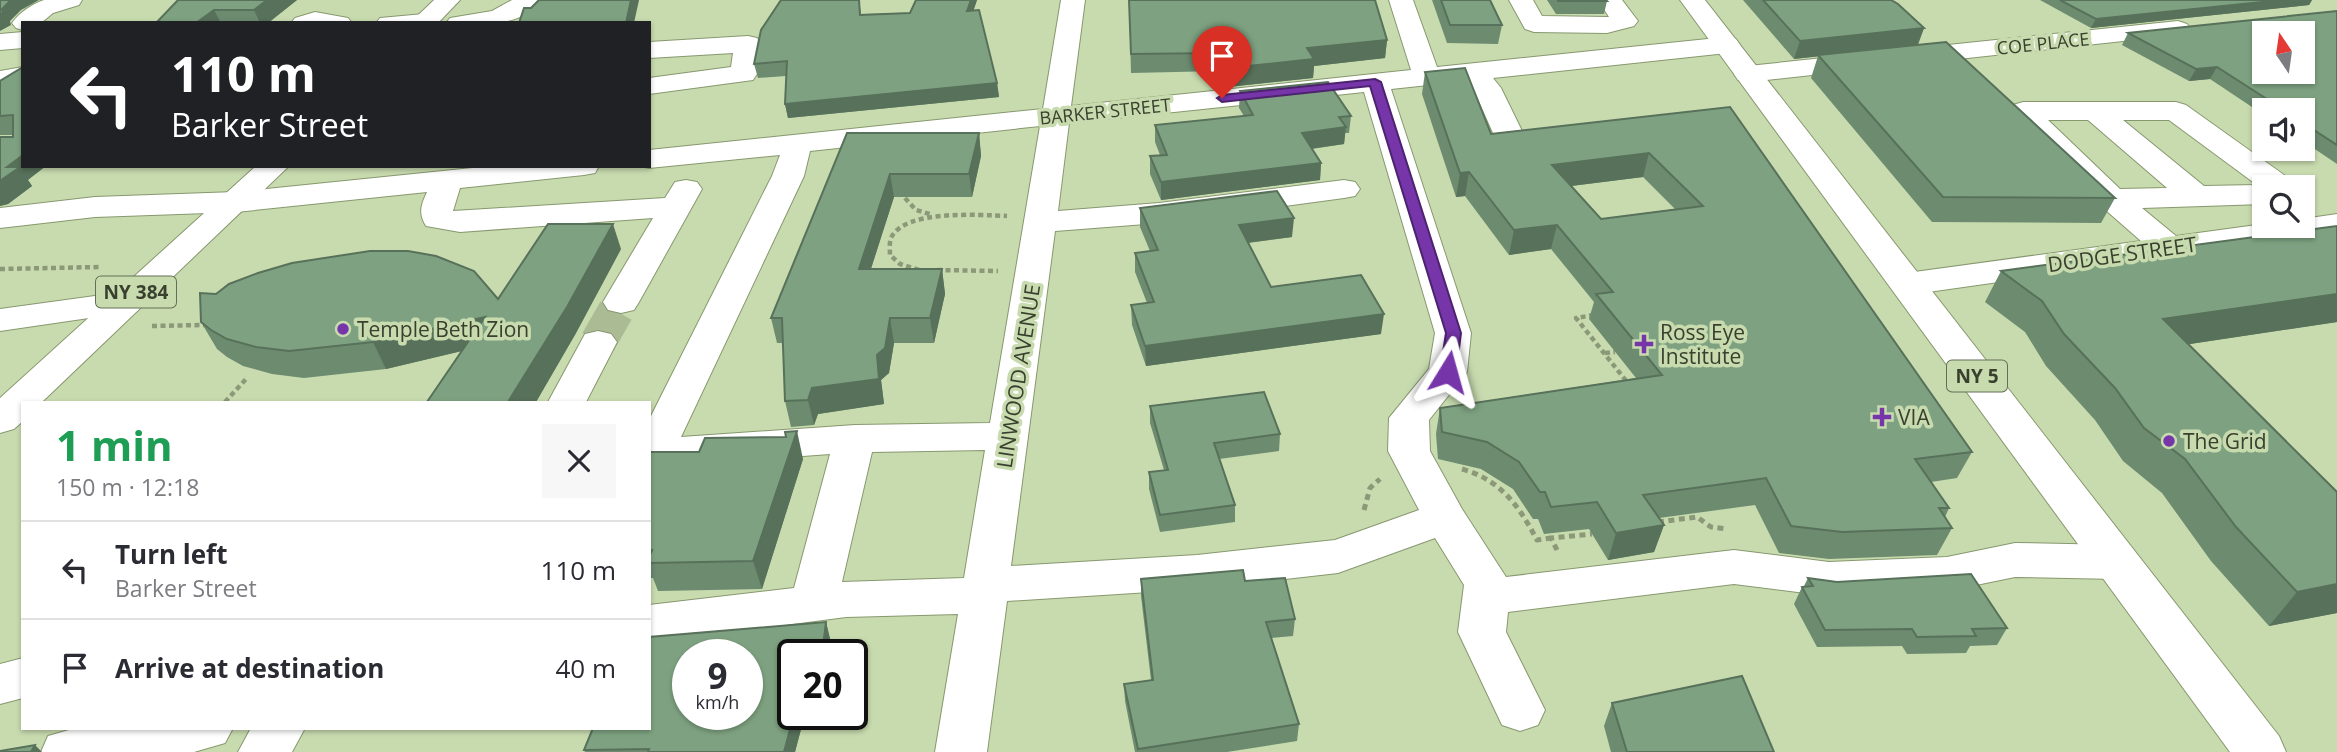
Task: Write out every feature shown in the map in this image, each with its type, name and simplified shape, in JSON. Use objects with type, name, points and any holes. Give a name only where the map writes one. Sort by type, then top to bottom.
[{"type":"street","points":[[28,21],[44,8],[70,0]]},
{"type":"street","points":[[425,21],[448,0]]},
{"type":"street","points":[[475,21],[499,18],[529,0]]},
{"type":"street","name":"LINWOOD AVENUE","points":[[961,752],[1009,436],[1027,219],[1057,116],[1073,0]]},
{"type":"street","points":[[1401,0],[1427,77]]},
{"type":"street","name":"NY 5","points":[[1692,0],[2260,752]]},
{"type":"street","points":[[1530,1],[1534,24],[1607,25],[1625,21],[1605,1]]},
{"type":"street","name":"COE PLACE","points":[[1738,60],[2200,26]]},
{"type":"street","points":[[8,41],[21,27]]},
{"type":"street","points":[[651,50],[748,44],[743,74],[651,86]]},
{"type":"street","name":"BARKER STREET","points":[[651,159],[1473,72],[1738,60]]},
{"type":"street","points":[[1473,72],[1487,88],[1508,133]]},
{"type":"street","points":[[0,79],[21,75]]},
{"type":"street","points":[[1375,82],[1453,333],[1448,372],[1409,418],[1409,451],[1445,518],[1488,584],[1482,632],[1520,710]]},
{"type":"street","points":[[2169,248],[2112,199],[2023,111],[2176,111],[2264,175]]},
{"type":"street","points":[[2095,111],[2196,196]]},
{"type":"street","points":[[651,453],[788,176],[795,155],[794,144]]},
{"type":"street","points":[[621,302],[677,207],[698,154]]},
{"type":"street","name":"NY 384","points":[[24,401],[134,314],[236,202],[272,168]]},
{"type":"street","points":[[0,218],[94,207],[236,202],[566,168]]},
{"type":"street","points":[[447,181],[436,208],[438,219],[460,222],[677,207]]},
{"type":"street","points":[[1027,219],[1159,213],[1343,189]]},
{"type":"street","points":[[2112,199],[2252,194]]},
{"type":"street","name":"DODGE STREET","points":[[2315,227],[2337,224]]},
{"type":"street","name":"DODGE STREET","points":[[1907,284],[2252,236]]},
{"type":"street","points":[[2292,238],[2322,256]]},
{"type":"street","points":[[0,320],[134,314]]},
{"type":"street","points":[[568,401],[598,342]]},
{"type":"street","name":"NY 384","points":[[0,420],[21,403]]},
{"type":"street","points":[[651,453],[855,439],[1009,436]]},
{"type":"street","points":[[813,604],[855,439]]},
{"type":"street","points":[[651,624],[846,599],[1197,572],[1338,556],[1445,518]]},
{"type":"street","points":[[1486,597],[1734,566],[1829,579],[1947,574],[2015,560],[2117,562]]},
{"type":"street","points":[[0,684],[21,679]]},
{"type":"street","points":[[67,752],[195,730]]},
{"type":"street","points":[[264,752],[278,730]]},
{"type":"path","points":[[905,198],[916,209],[934,216],[1027,219]]},
{"type":"path","points":[[920,271],[894,260],[888,248],[895,232],[934,216]]},
{"type":"path","points":[[0,268],[100,267]]},
{"type":"path","points":[[908,274],[920,271],[1002,271]]},
{"type":"path","points":[[134,314],[204,325]]},
{"type":"path","points":[[1601,314],[1576,318],[1629,384],[1620,386]]},
{"type":"path","points":[[1604,354],[1615,352]]},
{"type":"path","points":[[226,401],[246,379]]},
{"type":"path","points":[[1460,469],[1495,480],[1516,500],[1537,540],[1592,534]]},
{"type":"building","points":[[0,0],[11,0],[0,14]]},
{"type":"building","points":[[178,0],[267,0],[254,10],[214,10],[199,21],[158,21]]},
{"type":"building","points":[[539,0],[631,0],[626,21],[520,21],[524,8],[531,8]]},
{"type":"building","points":[[781,0],[859,0],[860,15],[910,13],[916,0],[971,0],[967,11],[979,10],[997,83],[785,104],[787,61],[754,64],[761,30]]},
{"type":"building","points":[[1129,0],[1375,0],[1387,40],[1307,48],[1314,59],[1229,68],[1220,53],[1131,54]]},
{"type":"building","points":[[1441,0],[1490,0],[1502,25],[1450,25]]},
{"type":"building","points":[[1606,0],[1607,1],[1558,1]]},
{"type":"building","points":[[1763,0],[1891,0],[1924,28],[1800,41]]},
{"type":"building","points":[[2060,0],[2282,0],[2096,19]]},
{"type":"building","points":[[2337,11],[2337,145],[2315,131],[2315,98],[2265,98],[2217,67],[2196,69],[2128,33]]},
{"type":"building","points":[[1946,42],[2115,198],[1943,197],[1818,55]]},
{"type":"building","points":[[21,68],[21,156],[7,167],[20,167],[0,181],[0,137],[13,137],[13,115],[0,116],[0,81]]},
{"type":"building","points":[[1465,68],[1491,134],[1730,107],[1972,452],[1915,459],[1949,508],[1939,508],[1952,528],[1842,532],[1791,526],[1766,478],[1643,495],[1664,525],[1616,533],[1597,502],[1551,507],[1545,492],[1540,492],[1519,462],[1487,442],[1442,432],[1440,408],[1662,375],[1596,294],[1613,292],[1557,225],[1514,230],[1469,172],[1460,173],[1425,72]],"holes":[[[1649,153],[1703,206],[1601,219],[1552,165]]]},
{"type":"building","points":[[1328,82],[1351,116],[1339,117],[1346,127],[1302,133],[1321,163],[1161,182],[1150,156],[1167,155],[1155,125],[1253,115],[1240,91]]},
{"type":"building","points":[[847,133],[979,133],[969,174],[890,174],[859,269],[942,269],[930,318],[890,318],[885,348],[877,355],[879,379],[812,388],[808,400],[785,401],[782,318],[771,318]]},
{"type":"building","points":[[1277,191],[1294,218],[1239,225],[1271,287],[1361,275],[1384,314],[1145,346],[1131,305],[1154,302],[1135,253],[1158,250],[1140,208]]},
{"type":"building","points":[[548,224],[613,224],[567,307],[509,401],[428,401],[485,317],[373,342],[289,351],[256,347],[227,339],[211,330],[201,322],[200,293],[216,294],[229,284],[292,263],[370,251],[408,251],[436,256],[474,271],[498,299]]},
{"type":"building","points":[[2337,226],[2337,294],[2163,319],[2337,492],[2337,584],[2297,592],[2236,527],[2185,459],[2144,428],[2115,388],[2064,334],[2042,301],[2001,271],[2252,237],[2315,238],[2315,229]]},
{"type":"building","points":[[1264,392],[1280,434],[1214,443],[1235,505],[1160,515],[1149,472],[1168,470],[1150,406]]},
{"type":"building","points":[[797,431],[753,561],[651,563],[651,452],[699,452],[705,438],[786,437],[785,432]]},
{"type":"building","points":[[1243,570],[1245,581],[1285,578],[1295,619],[1266,622],[1299,724],[1138,749],[1124,684],[1153,680],[1141,579]]},
{"type":"building","points":[[1971,574],[2007,628],[1972,629],[1976,636],[1917,637],[1912,629],[1825,630],[1802,587],[1813,586],[1808,578],[1837,582]]},
{"type":"building","points":[[826,622],[824,639],[777,639],[777,730],[790,730],[784,752],[648,752],[649,749],[584,750],[592,730],[651,730],[651,637]]},
{"type":"building","points":[[1742,676],[1774,752],[1627,752],[1612,703]]},
{"type":"building","points":[[35,745],[31,752],[0,752],[0,751]]},
{"type":"tunnel","points":[[598,342],[621,302]]},
{"type":"place","name":"Temple Beth Zion","points":[[343,329]]},
{"type":"place","name":"Ross Eye Institute","points":[[1644,344]]},
{"type":"place","name":"VIA","points":[[1882,417]]},
{"type":"place","name":"The Grid","points":[[2169,441]]},
{"type":"route","points":[[1222,98],[1375,82],[1453,333],[1448,372]]}]
